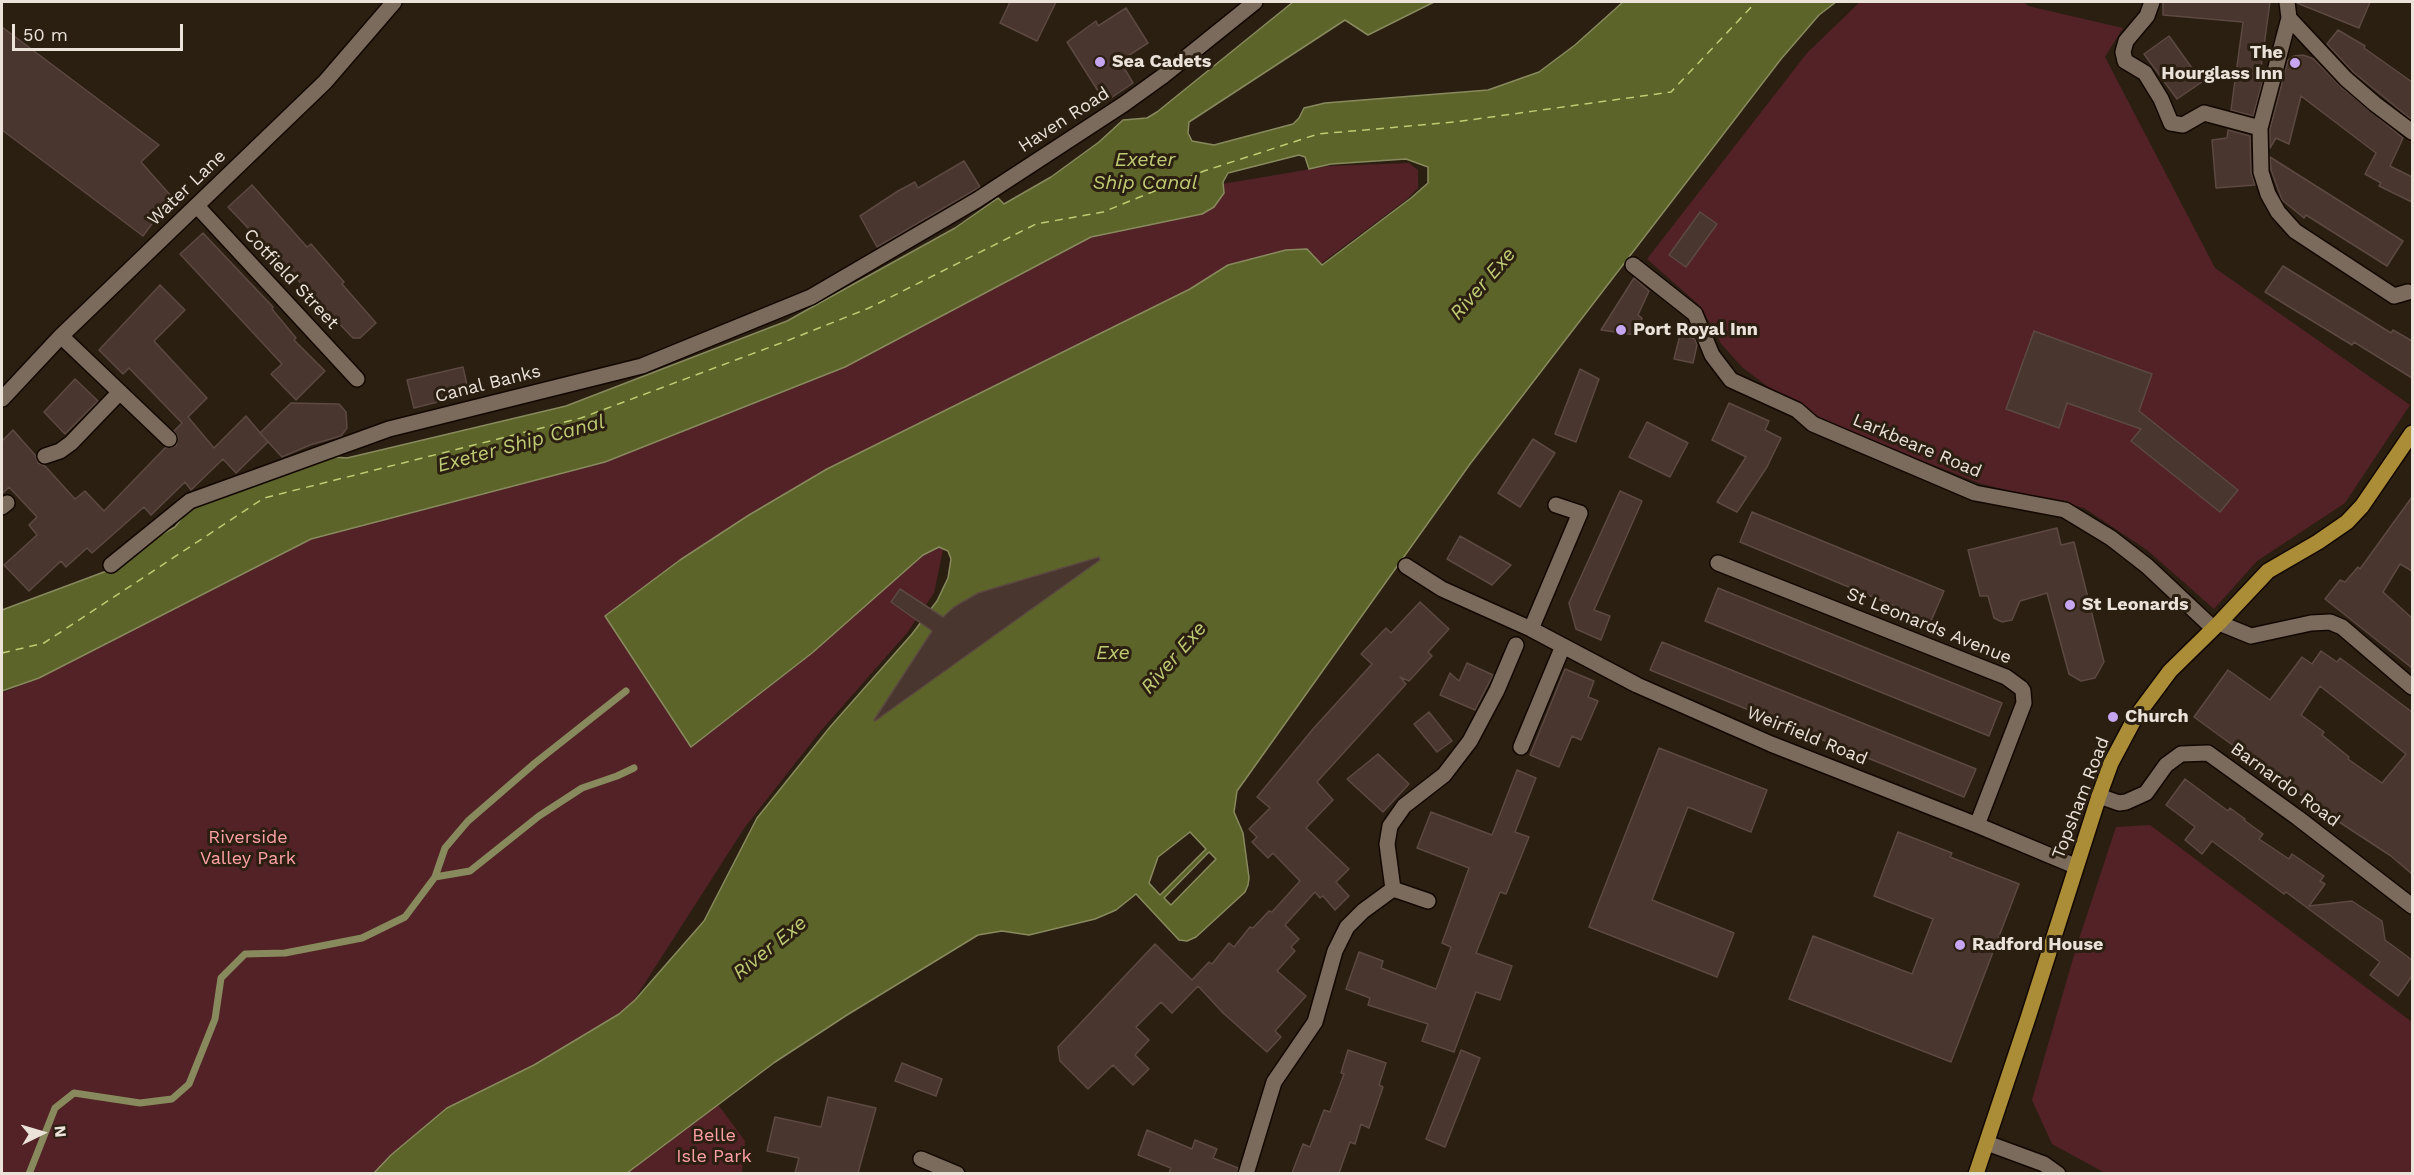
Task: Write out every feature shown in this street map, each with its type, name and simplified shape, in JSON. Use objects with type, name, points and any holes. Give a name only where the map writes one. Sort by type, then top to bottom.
[{"type":"main road","name":"Topsham Road","points":[[1976,1173],[2099,796],[2111,763],[2135,718],[2170,671],[2268,571],[2347,522],[2362,506],[2412,433]]},
{"type":"street","name":"Water Lane","points":[[2,399],[62,336],[325,82],[394,2]]},
{"type":"street","name":"Haven Road","points":[[884,256],[977,200],[1124,104],[1164,76],[1256,2]]},
{"type":"street","points":[[2152,2],[2148,16],[2126,41],[2123,52],[2125,61],[2145,73],[2161,99],[2171,123],[2183,124],[2204,113],[2260,128]]},
{"type":"street","points":[[2287,2],[2289,18],[2260,128],[2261,172],[2264,184],[2278,212],[2295,231],[2394,296],[2408,292]]},
{"type":"street","points":[[2289,18],[2346,79],[2412,132]]},
{"type":"street","name":"Cotfield Street","points":[[197,206],[357,379]]},
{"type":"street","name":"Canal Banks","points":[[111,565],[190,501],[389,429],[642,366],[800,302],[884,256]]},
{"type":"street","name":"Larkbeare Road","points":[[1633,265],[1695,314],[1712,355],[1731,380],[1797,410],[1813,424],[1976,493],[2066,510],[2111,538],[2216,625]]},
{"type":"street","points":[[62,336],[169,439]]},
{"type":"street","points":[[45,456],[60,451],[71,443],[120,392]]},
{"type":"street","points":[[1531,629],[1580,513],[1556,505]]},
{"type":"street","name":"St Leonards Avenue","points":[[1718,563],[2006,677],[2023,691],[2024,703],[1977,825]]},
{"type":"street","name":"Weirfield Road","points":[[1406,566],[1443,589],[1531,629],[1637,685],[1771,744],[2075,866]]},
{"type":"street","points":[[2216,625],[2251,636],[2311,623],[2330,622],[2342,627],[2412,687]]},
{"type":"street","points":[[1393,889],[1388,844],[1390,826],[1404,806],[1444,775],[1470,741],[1497,690],[1516,645]]},
{"type":"street","points":[[1521,747],[1563,646]]},
{"type":"street","name":"Barnardo Road","points":[[2099,796],[2119,803],[2126,802],[2146,793],[2166,765],[2181,754],[2208,753],[2298,818],[2412,906]]},
{"type":"street","points":[[1393,889],[1428,901]]},
{"type":"street","points":[[1246,1173],[1274,1082],[1314,1022],[1322,1003],[1335,951],[1347,927],[1363,911],[1393,889]]},
{"type":"street","points":[[1987,1143],[2044,1164],[2058,1173]]},
{"type":"street","points":[[921,1159],[957,1173]]},
{"type":"green space","points":[[1860,2],[2024,2],[2028,6],[2123,28],[2105,57],[2215,268],[2410,405],[2345,503],[2257,561],[2214,609],[2147,550],[2084,508],[1981,484],[1803,413],[1743,368],[1722,345],[1700,306],[1647,259],[1807,53]]},
{"type":"green space","name":"Riverside Valley Park","points":[[1409,163],[1418,170],[1418,188],[1406,200],[944,545],[934,593],[907,633],[819,733],[745,827],[627,1011],[387,1173],[2,1174],[2,693],[39,678],[311,539],[605,462],[845,367],[1091,237],[1201,214],[1216,185],[1329,166]]},
{"type":"green space","points":[[2150,825],[2412,1022],[2412,1173],[2105,1173],[2052,1144],[2032,1100],[2077,945],[2116,827]]},
{"type":"green space","name":"Belle Isle Park","points":[[699,1079],[745,1141],[742,1173],[618,1174]]},
{"type":"water","name":"Exe","points":[[1293,2],[1434,2],[1368,35],[1345,20],[1189,122],[1188,133],[1192,141],[1214,145],[1293,124],[1304,108],[1325,103],[1488,90],[1539,72],[1575,45],[1623,2],[1836,2],[1819,15],[1781,59],[1470,464],[1237,791],[1234,812],[1243,833],[1248,885],[1245,892],[1196,937],[1187,941],[1179,940],[1136,894],[1116,910],[1095,919],[1029,935],[1002,931],[978,935],[775,1062],[627,1173],[374,1173],[391,1155],[447,1108],[534,1065],[619,1014],[635,1000],[704,921],[757,818],[830,727],[912,634],[937,601],[948,578],[951,559],[948,551],[939,547],[923,555],[812,653],[691,747],[605,616],[680,560],[749,515],[827,469],[1190,289],[1228,265],[1286,250],[1307,249],[1322,265],[1428,183],[1428,167],[1406,159],[1331,164],[1309,169],[1305,157],[1299,155],[1228,173],[1223,182],[1224,193],[1214,207],[1202,214],[1091,237],[845,367],[605,462],[311,539],[39,678],[2,691],[2,610],[112,569],[142,545],[175,527],[194,502],[322,456],[347,458],[566,406],[787,321],[955,228],[998,198],[1004,204],[1051,177],[1099,142],[1123,120],[1147,118]],"holes":[[[1190,832],[1206,849],[1160,895],[1149,883],[1158,857]],[[1209,852],[1216,859],[1171,905],[1164,898]]]},
{"type":"building","points":[[1010,2],[1056,2],[1037,41],[1000,23]]},
{"type":"building","points":[[2163,2],[2270,2],[2259,82],[2263,80],[2253,116],[2231,110],[2243,22],[2163,15]]},
{"type":"building","points":[[2297,2],[2370,2],[2359,28]]},
{"type":"building","name":"Sea Cadets","points":[[1126,8],[1148,43],[1120,61],[1133,83],[1105,102],[1067,42],[1096,21],[1098,26]]},
{"type":"building","points":[[2,27],[159,145],[141,162],[172,197],[143,236],[2,130]]},
{"type":"building","points":[[2338,30],[2365,46],[2364,48],[2412,82],[2412,120],[2353,72],[2327,44]]},
{"type":"building","points":[[2169,36],[2202,82],[2177,99],[2144,54]]},
{"type":"building","points":[[2303,55],[2314,59],[2340,86],[2403,138],[2390,166],[2412,177],[2412,202],[2379,186],[2381,183],[2365,174],[2376,153],[2301,96],[2289,144],[2276,138],[2270,148],[2270,129],[2288,60],[2294,56]]},
{"type":"building","points":[[2228,130],[2250,136],[2251,172],[2255,185],[2216,188],[2212,140],[2227,138]]},
{"type":"building","points":[[2270,157],[2403,241],[2387,266],[2306,215],[2304,218],[2282,200],[2271,170]]},
{"type":"building","points":[[964,161],[980,187],[877,247],[860,216],[915,182],[918,188]]},
{"type":"building","points":[[252,185],[307,247],[311,244],[376,323],[360,338],[353,338],[228,207]]},
{"type":"building","points":[[1700,212],[1717,224],[1686,267],[1669,255]]},
{"type":"building","points":[[203,233],[273,307],[272,309],[296,338],[294,340],[325,371],[296,400],[271,374],[282,364],[180,254]]},
{"type":"building","points":[[2283,266],[2391,333],[2393,330],[2412,341],[2412,378],[2354,342],[2352,345],[2265,292]]},
{"type":"building","name":"Port Royal Inn","points":[[1634,278],[1649,291],[1638,315],[1642,318],[1636,335],[1601,330]]},
{"type":"building","points":[[160,285],[185,310],[154,341],[207,398],[188,417],[214,448],[246,416],[268,442],[236,473],[223,459],[191,490],[185,482],[151,515],[144,507],[92,553],[87,548],[66,567],[61,561],[29,591],[4,565],[37,535],[29,525],[37,517],[9,487],[2,494],[2,441],[13,430],[35,455],[38,463],[45,466],[75,499],[85,491],[104,511],[165,448],[176,446],[178,437],[174,431],[182,423],[129,368],[123,374],[99,350]]},
{"type":"building","points":[[2034,331],[2152,374],[2139,411],[2238,490],[2220,512],[2131,441],[2141,429],[2067,403],[2059,428],[2006,409]]},
{"type":"building","points":[[1680,335],[1695,339],[1697,345],[1693,363],[1674,359]]},
{"type":"building","points":[[463,367],[469,394],[414,408],[407,380]]},
{"type":"building","points":[[1580,369],[1599,379],[1576,442],[1555,434]]},
{"type":"building","points":[[75,379],[98,401],[65,434],[44,412]]},
{"type":"building","points":[[291,403],[339,404],[346,412],[347,428],[341,436],[310,445],[282,457],[260,433]]},
{"type":"building","points":[[1729,403],[1769,421],[1765,430],[1781,438],[1767,467],[1737,512],[1717,502],[1746,457],[1712,440]]},
{"type":"building","points":[[1647,422],[1688,443],[1670,477],[1629,457]]},
{"type":"building","points":[[1533,439],[1555,453],[1520,507],[1498,493]]},
{"type":"building","points":[[1620,491],[1642,501],[1594,610],[1610,616],[1601,640],[1576,629],[1569,603]]},
{"type":"building","points":[[2412,497],[2412,571],[2400,564],[2383,592],[2412,618],[2412,668],[2325,599],[2340,580],[2345,582],[2358,567],[2360,569]]},
{"type":"building","points":[[1752,512],[1944,591],[1931,621],[1740,542]]},
{"type":"building","name":"St Leonards","points":[[2057,528],[2061,545],[2074,542],[2104,662],[2095,678],[2081,681],[2069,674],[2047,593],[2020,601],[2012,620],[2002,622],[1994,618],[1988,596],[1980,596],[1968,550]]},
{"type":"building","points":[[1460,536],[1511,565],[1492,585],[1447,559]]},
{"type":"building","points":[[1099,557],[1100,560],[874,720],[932,631],[891,602],[900,589],[943,617],[954,607],[978,593]]},
{"type":"building","points":[[1718,588],[2002,703],[1989,736],[1705,621]]},
{"type":"building","points":[[1420,602],[1449,629],[1428,652],[1432,656],[1409,681],[1400,677],[1406,684],[1317,782],[1333,800],[1306,828],[1349,869],[1336,882],[1349,896],[1335,910],[1323,896],[1320,898],[1315,892],[1285,925],[1299,939],[1291,947],[1295,951],[1277,971],[1306,996],[1275,1031],[1281,1037],[1267,1052],[1223,1013],[1198,986],[1172,1013],[1161,1002],[1136,1027],[1149,1040],[1135,1055],[1149,1069],[1133,1085],[1113,1065],[1088,1089],[1060,1061],[1058,1047],[1155,944],[1192,980],[1209,962],[1212,964],[1229,943],[1234,947],[1250,927],[1253,928],[1269,911],[1272,912],[1300,881],[1273,853],[1268,858],[1252,842],[1257,837],[1249,829],[1270,808],[1257,797],[1313,729],[1372,664],[1361,654],[1386,628],[1391,633]]},
{"type":"building","points":[[1662,642],[1976,769],[1964,797],[1650,670]]},
{"type":"building","points":[[2321,651],[2337,662],[2340,658],[2412,712],[2412,874],[2391,856],[2330,816],[2194,717],[2228,670],[2270,700],[2302,657],[2312,664]],"holes":[[[2320,686],[2406,754],[2382,783],[2348,759],[2349,757],[2322,735],[2324,732],[2301,715]]]},
{"type":"building","points":[[1467,663],[1493,675],[1475,710],[1440,695],[1450,673],[1459,681]]},
{"type":"building","points":[[1565,669],[1594,681],[1588,697],[1598,701],[1581,740],[1572,736],[1559,767],[1530,755]]},
{"type":"building","points":[[1429,712],[1452,741],[1437,752],[1414,724]]},
{"type":"building","points":[[1659,748],[1767,790],[1751,832],[1688,807],[1652,900],[1734,933],[1717,977],[1589,927]]},
{"type":"building","points":[[1378,754],[1409,784],[1383,812],[1347,779]]},
{"type":"building","points":[[1517,770],[1536,778],[1515,832],[1529,837],[1506,894],[1500,892],[1476,953],[1512,966],[1500,1000],[1476,992],[1454,1052],[1422,1041],[1428,1024],[1368,1005],[1370,998],[1346,989],[1359,952],[1383,961],[1381,968],[1436,989],[1451,947],[1442,943],[1469,868],[1417,848],[1431,812],[1492,835]]},
{"type":"building","points":[[2185,779],[2228,811],[2230,808],[2245,819],[2263,834],[2259,839],[2289,859],[2292,854],[2324,876],[2320,881],[2325,884],[2309,906],[2352,901],[2382,921],[2385,940],[2412,960],[2412,976],[2398,996],[2370,975],[2380,962],[2286,892],[2284,894],[2212,841],[2202,854],[2185,840],[2195,827],[2166,805]]},
{"type":"building","name":"Radford House","points":[[1898,832],[1952,853],[1950,857],[2019,884],[1951,1062],[1789,999],[1813,936],[1912,974],[1933,919],[1874,896]]},
{"type":"building","points":[[1348,1050],[1386,1063],[1379,1085],[1383,1087],[1369,1128],[1361,1124],[1355,1144],[1350,1142],[1339,1173],[1292,1173],[1303,1144],[1310,1147],[1324,1110],[1330,1112],[1344,1074],[1341,1073]]},
{"type":"building","points":[[1461,1050],[1480,1058],[1445,1147],[1426,1139]]},
{"type":"building","points":[[902,1063],[942,1079],[936,1096],[895,1081]]},
{"type":"building","points":[[828,1097],[876,1108],[858,1173],[795,1173],[799,1158],[767,1151],[775,1117],[821,1127]]},
{"type":"building","points":[[1147,1130],[1192,1149],[1195,1140],[1217,1149],[1213,1158],[1238,1168],[1237,1173],[1169,1173],[1171,1168],[1138,1155]]},
{"type":"waterway","points":[[29,1174],[55,1108],[74,1093],[140,1103],[172,1099],[189,1084],[215,1019],[221,978],[245,954],[285,953],[362,938],[405,917],[435,877],[445,848],[468,821],[535,763],[626,691]]},
{"type":"waterway","points":[[435,877],[470,871],[539,816],[582,788],[634,768]]},
{"type":"ferry route","points":[[2,653],[44,643],[264,498],[581,418],[869,308],[1036,224],[1103,212],[1204,171],[1318,134],[1455,122],[1671,92],[1756,2]]},
{"type":"place","name":"Sea Cadets","points":[[1100,62]]},
{"type":"place","name":"The Hourglass Inn","points":[[2295,63]]},
{"type":"place","name":"Port Royal Inn","points":[[1621,330]]},
{"type":"place","name":"St Leonards","points":[[2070,605]]},
{"type":"place","name":"Church","points":[[2113,717]]},
{"type":"place","name":"Radford House","points":[[1960,945]]},
{"type":"water label","name":"Exeter Ship Canal","points":[[1145,172]]},
{"type":"water label","name":"River Exe","points":[[1483,284]]},
{"type":"water label","name":"Exeter Ship Canal","points":[[521,444]]},
{"type":"water label","name":"River Exe","points":[[1174,658]]},
{"type":"water label","name":"River Exe","points":[[770,948]]}]
